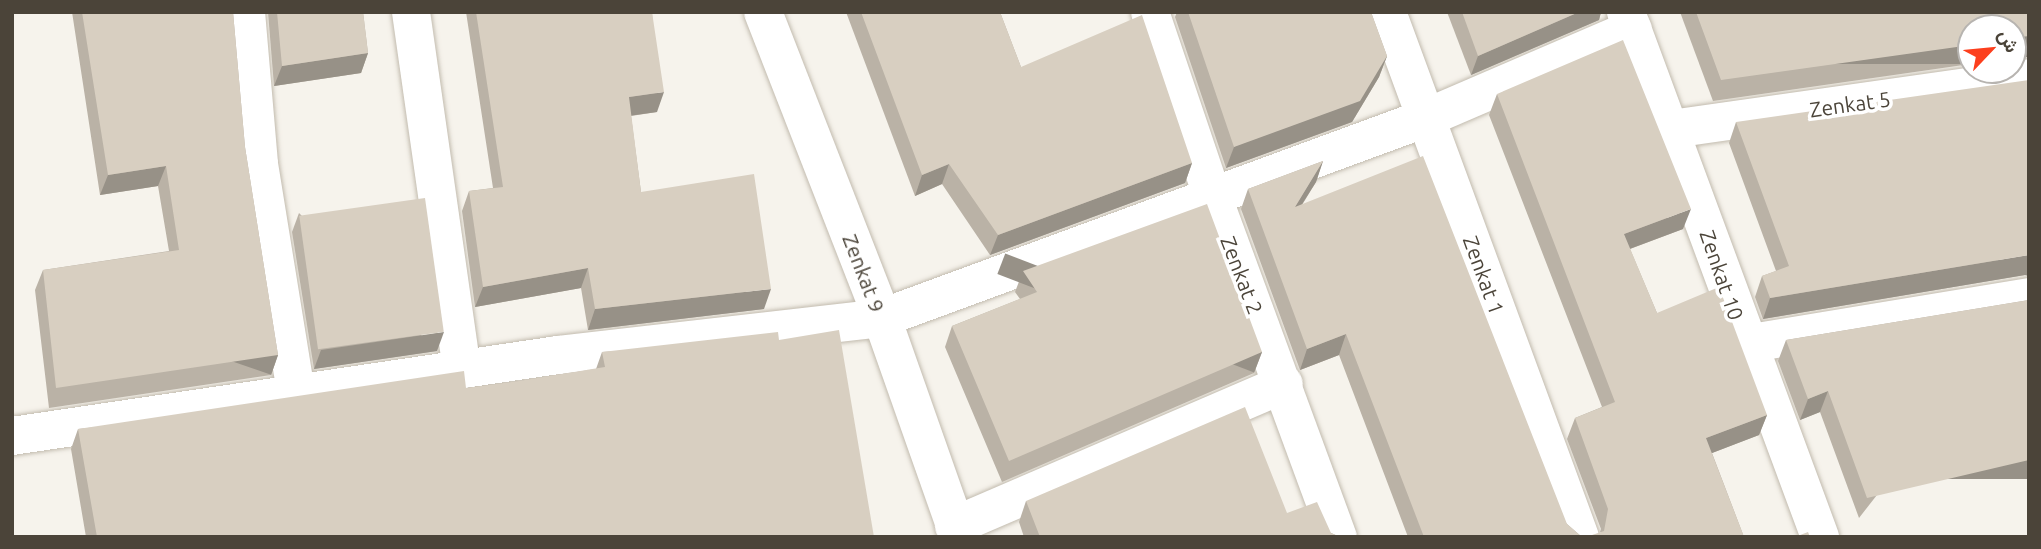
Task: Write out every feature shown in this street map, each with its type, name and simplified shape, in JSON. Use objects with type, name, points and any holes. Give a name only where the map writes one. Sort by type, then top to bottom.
[{"type":"street","points":[[246,12],[260,164],[296,393]]},
{"type":"street","points":[[411,12],[462,369]]},
{"type":"street","name":"Zenkat 9","points":[[763,12],[881,318],[957,531]]},
{"type":"street","name":"Zenkat 2","points":[[1150,12],[1212,195],[1284,384],[1338,537]]},
{"type":"street","name":"Zenkat 1","points":[[1387,12],[1580,537]]},
{"type":"street","points":[[12,436],[462,369],[881,318],[1426,118],[1630,20]]},
{"type":"street","name":"Zenkat 10","points":[[1630,20],[1672,129],[1745,344],[1819,537]]},
{"type":"street","name":"Zenkat 5","points":[[1672,129],[2029,78]]},
{"type":"street","points":[[1745,344],[2029,297]]},
{"type":"street","points":[[957,531],[1284,384]]},
{"type":"building","points":[[82,12],[233,12],[245,147],[278,355],[56,388],[43,270],[179,250],[166,166],[108,175]]},
{"type":"building","points":[[277,12],[363,12],[368,53],[282,66]]},
{"type":"building","points":[[476,12],[652,12],[664,92],[629,97],[641,192],[754,174],[771,289],[595,309],[588,268],[483,287],[469,191],[503,187]]},
{"type":"building","points":[[861,12],[1000,12],[1021,67],[1142,15],[1192,163],[998,235],[949,164],[922,175]]},
{"type":"building","points":[[1188,12],[1371,12],[1387,56],[1360,101],[1234,147]]},
{"type":"building","points":[[1462,12],[1579,12],[1478,56]]},
{"type":"building","points":[[1696,12],[2029,12],[2029,36],[2027,14],[1957,14],[1957,47],[1721,80]]},
{"type":"building","points":[[1623,40],[1691,209],[1624,234],[1657,313],[1719,287],[1767,415],[1706,438],[1744,537],[1586,537],[1604,531],[1608,509],[1575,418],[1615,402],[1497,94]]},
{"type":"building","points":[[2027,80],[2029,255],[1770,298],[1762,276],[1789,266],[1736,122],[2001,84],[2027,84]]},
{"type":"building","points":[[1423,156],[1567,524],[1582,537],[1424,537],[1346,334],[1307,349],[1248,189],[1323,161],[1295,207]]},
{"type":"building","points":[[425,198],[444,332],[318,349],[299,216]]},
{"type":"building","points":[[1207,204],[1262,352],[1009,461],[952,326],[1037,292],[1023,271]]},
{"type":"building","points":[[2029,300],[2029,460],[1867,498],[1828,391],[1808,399],[1786,340]]},
{"type":"building","points":[[839,330],[874,537],[97,537],[78,429],[464,371],[466,388],[605,367],[602,352],[778,332],[779,340]]},
{"type":"building","points":[[1245,407],[1287,513],[1317,502],[1331,533],[1340,537],[1040,537],[1026,501]]},
{"type":"building","points":[[1808,532],[1810,537],[1795,537]]}]
